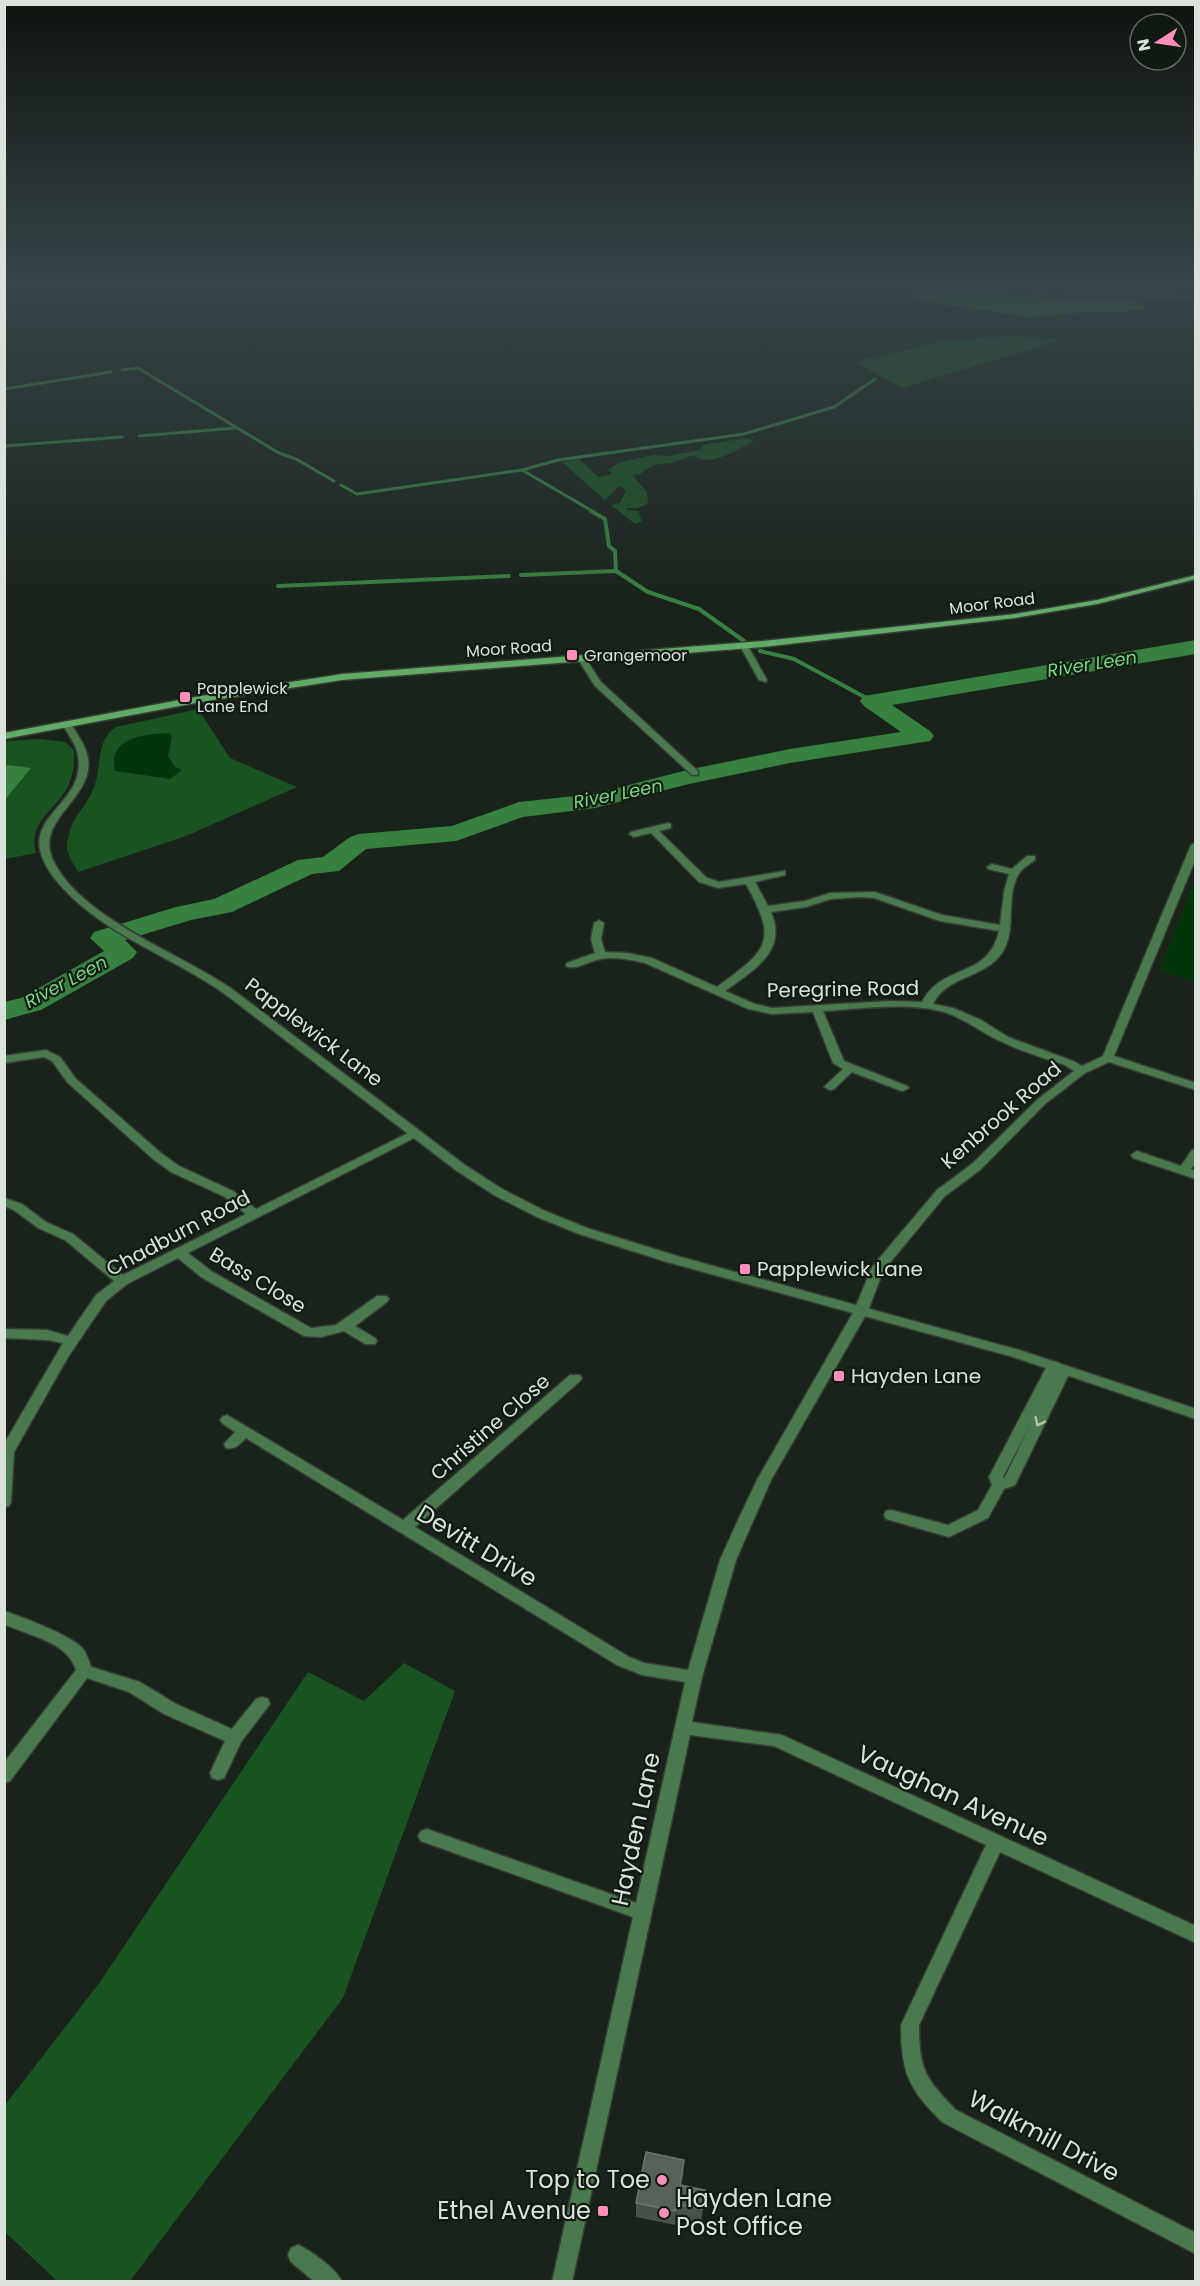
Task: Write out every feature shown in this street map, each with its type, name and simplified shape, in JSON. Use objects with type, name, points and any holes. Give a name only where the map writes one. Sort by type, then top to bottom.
[{"type":"main road","name":"Moor Road","points":[[4,736],[318,680],[744,646],[1025,615],[1098,602],[1196,577]]},
{"type":"street","points":[[744,646],[763,680]]},
{"type":"street","points":[[581,658],[598,684],[694,773]]},
{"type":"street","name":"Papplewick Lane","points":[[66,724],[83,757],[83,775],[74,793],[44,832],[42,844],[46,859],[73,893],[103,917],[218,983],[416,1134],[498,1192],[541,1215],[583,1231],[672,1259],[1059,1368],[1196,1414]]},
{"type":"street","points":[[633,834],[668,825]]},
{"type":"street","points":[[652,829],[703,880],[718,885],[781,873]]},
{"type":"street","points":[[1196,845],[1108,1058],[1196,1087]]},
{"type":"street","points":[[926,1005],[930,994],[938,986],[978,967],[998,952],[1005,929],[1015,873],[1031,858]]},
{"type":"street","points":[[992,867],[1015,873]]},
{"type":"street","points":[[718,991],[745,971],[770,944],[771,929],[766,909],[749,880]]},
{"type":"street","points":[[766,909],[806,904],[830,896],[860,894],[875,896],[940,918],[1005,929]]},
{"type":"street","points":[[599,923],[595,934],[596,945],[601,955]]},
{"type":"street","name":"Peregrine Road","points":[[571,965],[601,955],[648,960],[761,1010],[785,1012],[890,1004],[926,1005],[949,1010],[977,1022],[1004,1039],[1069,1064],[1081,1071]]},
{"type":"street","points":[[817,1010],[839,1063],[903,1088]]},
{"type":"street","points":[[4,1060],[46,1053],[56,1059],[72,1081],[157,1156],[175,1169],[229,1194],[254,1214]]},
{"type":"street","name":"Kenbrook Road","points":[[861,1311],[877,1270],[941,1192],[976,1167],[1041,1102],[1081,1071],[1108,1058]]},
{"type":"street","points":[[830,1087],[850,1068]]},
{"type":"street","name":"Chadburn Road","points":[[4,1502],[7,1452],[72,1341],[101,1298],[122,1281],[416,1134]]},
{"type":"street","points":[[1137,1155],[1189,1173],[1196,1153]]},
{"type":"street","points":[[4,1202],[18,1207],[42,1225],[69,1237],[122,1281]]},
{"type":"street","name":"Bass Close","points":[[179,1252],[206,1274],[309,1333],[328,1334],[345,1326],[382,1299]]},
{"type":"street","name":"Hayden Lane","points":[[562,2282],[694,1677],[728,1560],[764,1480],[861,1311]]},
{"type":"street","points":[[345,1326],[370,1341]]},
{"type":"street","points":[[4,1333],[47,1335],[72,1341]]},
{"type":"street","points":[[891,1515],[949,1531],[983,1514],[999,1485],[1010,1481],[1059,1368]]},
{"type":"street","name":"Christine Close","points":[[404,1528],[575,1378]]},
{"type":"street","name":"Devitt Drive","points":[[227,1420],[623,1661],[642,1669],[694,1677]]},
{"type":"street","points":[[231,1444],[245,1431]]},
{"type":"street","points":[[4,1617],[18,1626],[70,1645],[81,1658],[84,1671]]},
{"type":"street","points":[[84,1671],[134,1687],[170,1709],[235,1738]]},
{"type":"street","points":[[4,1776],[84,1671]]},
{"type":"street","points":[[218,1773],[235,1738],[262,1704]]},
{"type":"street","name":"Vaughan Avenue","points":[[683,1727],[776,1740],[1196,1935]]},
{"type":"street","points":[[428,1836],[642,1913]]},
{"type":"street","name":"Walkmill Drive","points":[[996,1842],[910,2025],[909,2057],[922,2088],[950,2116],[1196,2244]]},
{"type":"street","points":[[298,2255],[332,2282]]},
{"type":"shaded area","points":[[745,438],[754,440],[715,459],[699,459],[693,455],[672,463],[653,465],[640,474],[632,475],[647,492],[648,504],[638,508],[627,508],[627,510],[638,511],[642,521],[635,524],[611,505],[620,503],[626,490],[619,486],[605,500],[562,462],[579,459],[598,477],[612,474],[608,470],[621,462],[653,455],[668,456],[700,450],[704,445]]},
{"type":"shaded area","points":[[198,709],[230,758],[297,787],[186,836],[78,872],[67,850],[68,836],[92,793],[102,745],[116,727]],"holes":[[[169,733],[172,737],[168,756],[175,767],[182,770],[170,779],[115,771],[114,760],[117,751],[130,740]]]},
{"type":"shaded area","points":[[169,733],[172,736],[168,756],[175,767],[182,770],[170,780],[115,771],[114,760],[122,745],[139,737]]},
{"type":"shaded area","points":[[40,739],[65,742],[74,750],[71,779],[62,796],[35,833],[36,853],[5,859],[5,800],[30,769],[5,766],[5,741]]},
{"type":"shaded area","points":[[5,766],[31,768],[5,800]]},
{"type":"shaded area","points":[[1195,880],[1196,981],[1159,971]]},
{"type":"shaded area","points":[[404,1663],[455,1691],[343,1998],[130,2281],[57,2281],[5,2232],[5,2105],[100,1982],[308,1672],[364,1701]]},
{"type":"building","points":[[646,2152],[684,2160],[680,2185],[705,2190],[702,2209],[676,2204],[675,2211],[636,2203]]},
{"type":"waterway","points":[[179,393],[279,453],[296,459],[334,481]]},
{"type":"waterway","points":[[522,470],[558,460],[744,434],[834,407],[855,393]]},
{"type":"waterway","points":[[139,436],[235,428]]},
{"type":"waterway","points":[[4,446],[122,437]]},
{"type":"waterway","points":[[341,485],[357,494],[522,470]]},
{"type":"waterway","points":[[522,470],[594,512]]},
{"type":"waterway","points":[[591,511],[605,519],[609,546],[615,551],[616,571]]},
{"type":"waterway","points":[[521,575],[616,571]]},
{"type":"waterway","points":[[616,571],[648,592],[699,609],[744,641]]},
{"type":"waterway","points":[[278,586],[509,576]]},
{"type":"waterway","name":"River Leen","points":[[4,1011],[31,1004],[123,952],[104,938],[186,913],[222,906],[307,866],[330,865],[359,842],[456,833],[519,810],[595,801],[687,777],[790,756],[922,736],[872,701],[1196,647]]},
{"type":"waterway","points":[[760,651],[794,659],[872,701]]},
{"type":"place","name":"Grangemoor","points":[[572,655]]},
{"type":"place","name":"Papplewick Lane End","points":[[185,697]]},
{"type":"place","name":"Papplewick Lane","points":[[745,1269]]},
{"type":"place","name":"Hayden Lane","points":[[839,1376]]},
{"type":"place","name":"Top to Toe","points":[[662,2180]]},
{"type":"place","name":"Ethel Avenue","points":[[603,2211]]},
{"type":"place","name":"Hayden Lane Post Office","points":[[664,2213]]}]
